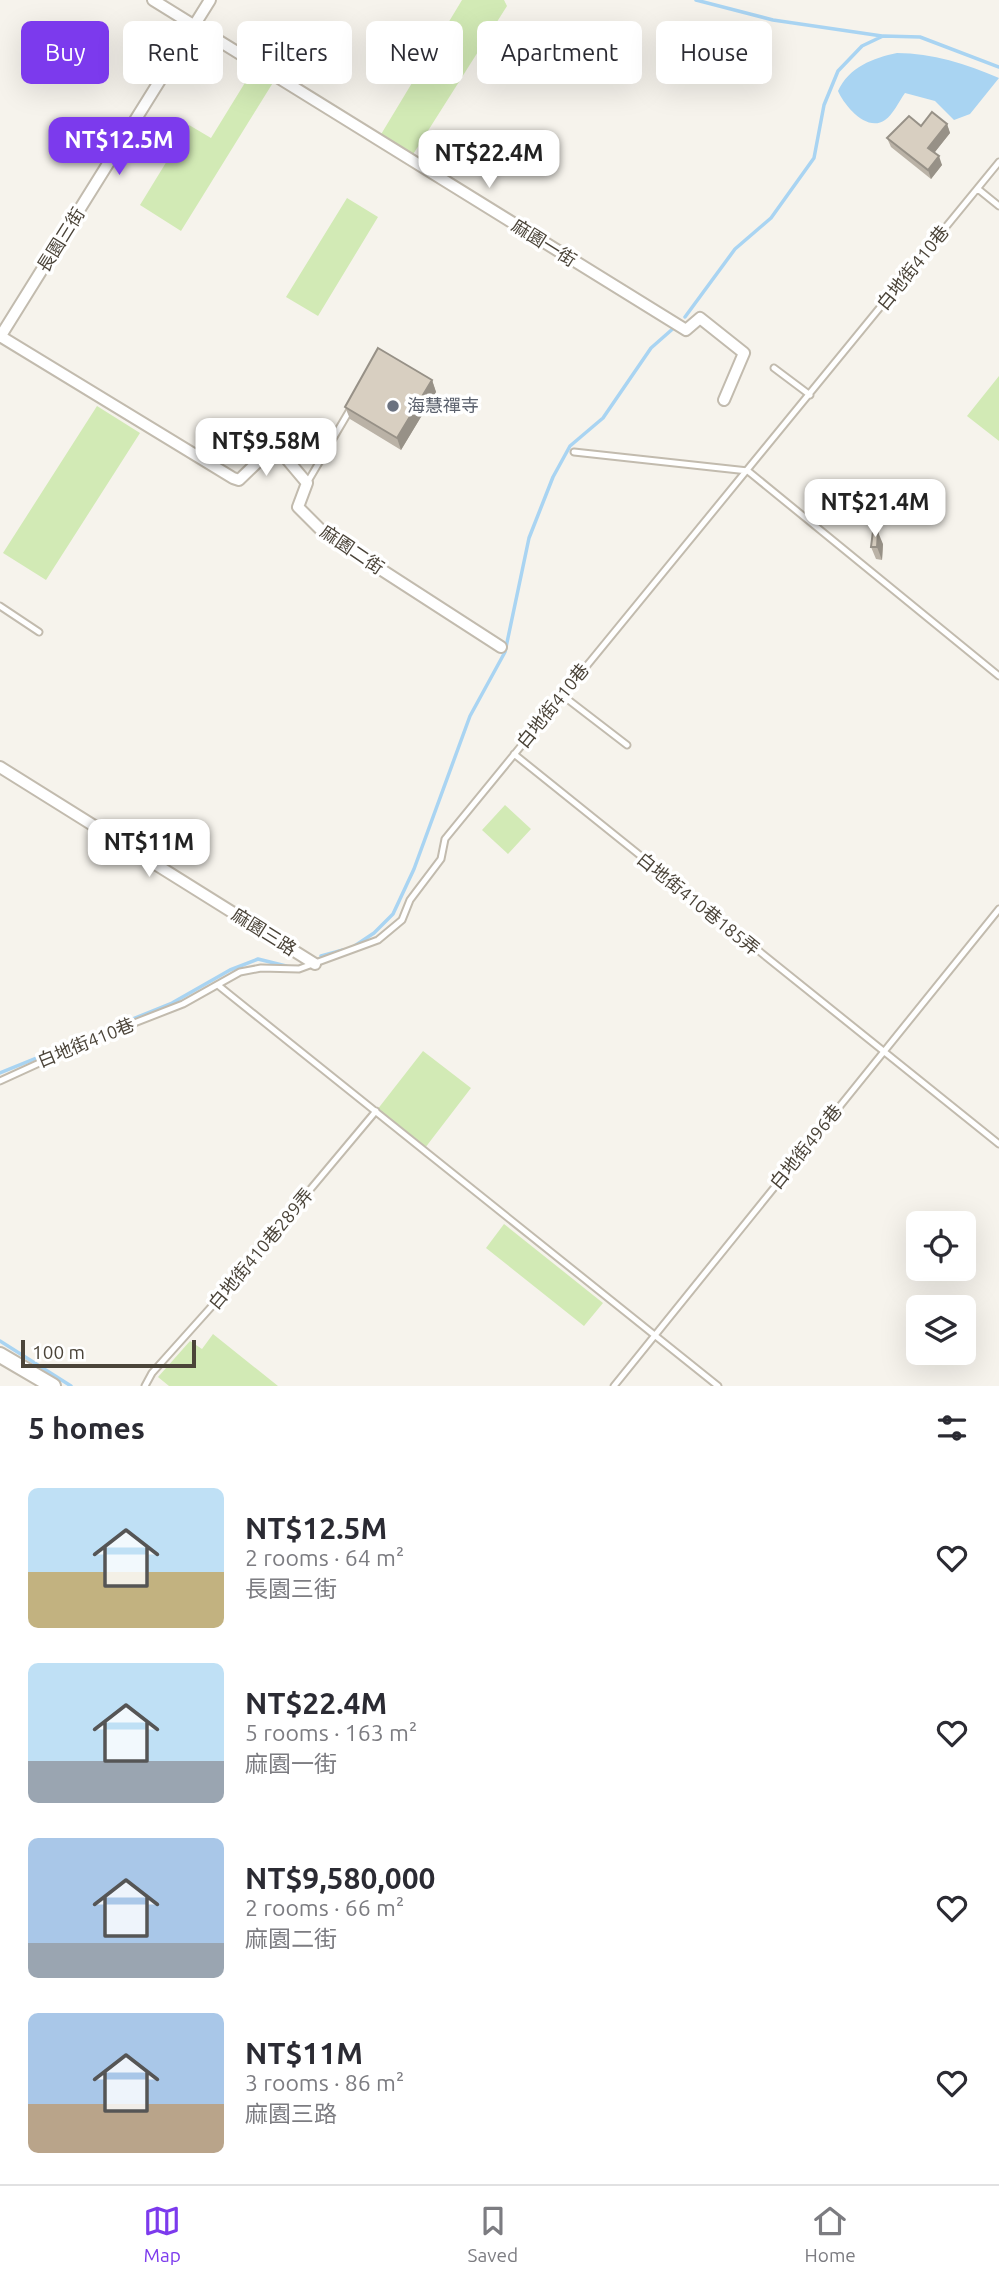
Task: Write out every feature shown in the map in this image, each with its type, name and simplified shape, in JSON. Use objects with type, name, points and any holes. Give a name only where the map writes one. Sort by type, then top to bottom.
[{"type":"street","name":"麻園一街","points":[[153,0],[187,21]]},
{"type":"street","name":"長園三街","points":[[198,21],[211,0]]},
{"type":"street","name":"麻園一街","points":[[223,43],[686,330],[699,318],[744,353],[724,400]]},
{"type":"street","name":"長園三街","points":[[0,337],[159,84]]},
{"type":"street","points":[[0,337],[233,478],[239,480],[246,477],[273,450],[280,451],[307,483]]},
{"type":"street","name":"麻園二街","points":[[307,483],[298,506],[323,532],[500,647]]},
{"type":"street","name":"麻園三路","points":[[0,767],[315,964]]},
{"type":"street","points":[[0,1355],[53,1386]]},
{"type":"lane","name":"白地街410巷","points":[[0,1081],[219,986],[240,972],[261,968],[287,970],[315,964],[378,940],[396,927],[410,900],[440,859],[445,839],[999,162]]},
{"type":"lane","points":[[978,189],[999,205]]},
{"type":"lane","points":[[774,368],[810,395]]},
{"type":"lane","points":[[307,483],[352,405]]},
{"type":"lane","points":[[574,452],[748,471],[999,676]]},
{"type":"lane","points":[[0,606],[38,632]]},
{"type":"lane","points":[[562,695],[627,745]]},
{"type":"lane","name":"白地街410巷185弄","points":[[514,754],[722,925],[884,1050],[999,1144]]},
{"type":"lane","name":"白地街496巷","points":[[614,1386],[999,909]]},
{"type":"lane","points":[[219,986],[718,1386]]},
{"type":"lane","name":"白地街410巷289弄","points":[[145,1386],[152,1373],[221,1296],[376,1111]]},
{"type":"green space","points":[[462,0],[504,0],[507,6],[498,21],[477,21],[477,53],[463,75],[463,21],[449,21]]},
{"type":"green space","points":[[244,84],[272,84],[181,231],[140,205],[189,125],[211,138]]},
{"type":"green space","points":[[411,84],[458,84],[412,156],[380,136]]},
{"type":"green space","points":[[347,198],[378,217],[318,316],[286,297]]},
{"type":"green space","points":[[999,376],[999,441],[967,416]]},
{"type":"green space","points":[[97,406],[140,433],[46,580],[3,553]]},
{"type":"green space","points":[[505,805],[531,829],[508,854],[482,830]]},
{"type":"green space","points":[[423,1051],[471,1088],[425,1148],[377,1110]]},
{"type":"green space","points":[[504,1224],[603,1303],[584,1326],[486,1248]]},
{"type":"green space","points":[[213,1334],[278,1386],[169,1386],[158,1377],[190,1341],[202,1349]]},
{"type":"water","points":[[897,53],[949,60],[999,78],[970,114],[954,120],[935,101],[905,93],[885,120],[871,123],[864,120],[851,110],[838,91],[855,70],[879,58]]},
{"type":"building","points":[[932,112],[947,124],[928,148],[939,156],[928,170],[887,138],[909,116],[921,126]]},
{"type":"building","name":"海慧禪寺","points":[[378,348],[432,380],[397,438],[345,407]]},
{"type":"building","points":[[873,531],[878,532],[877,547],[871,547]]},
{"type":"waterway","points":[[696,0],[773,20],[882,36]]},
{"type":"waterway","points":[[685,317],[735,249],[771,218],[814,158],[824,105],[838,71],[862,46],[883,36],[920,37],[999,67]]},
{"type":"waterway","points":[[353,947],[374,933],[393,914],[414,869],[470,716],[505,652],[529,538],[553,477],[570,446],[603,418],[651,348],[676,326]]},
{"type":"waterway","points":[[321,956],[343,950]]},
{"type":"waterway","points":[[0,1073],[172,1003],[230,970],[258,959],[286,966]]},
{"type":"waterway","points":[[0,1341],[71,1386]]},
{"type":"place","name":"海慧禪寺","points":[[393,406]]}]
